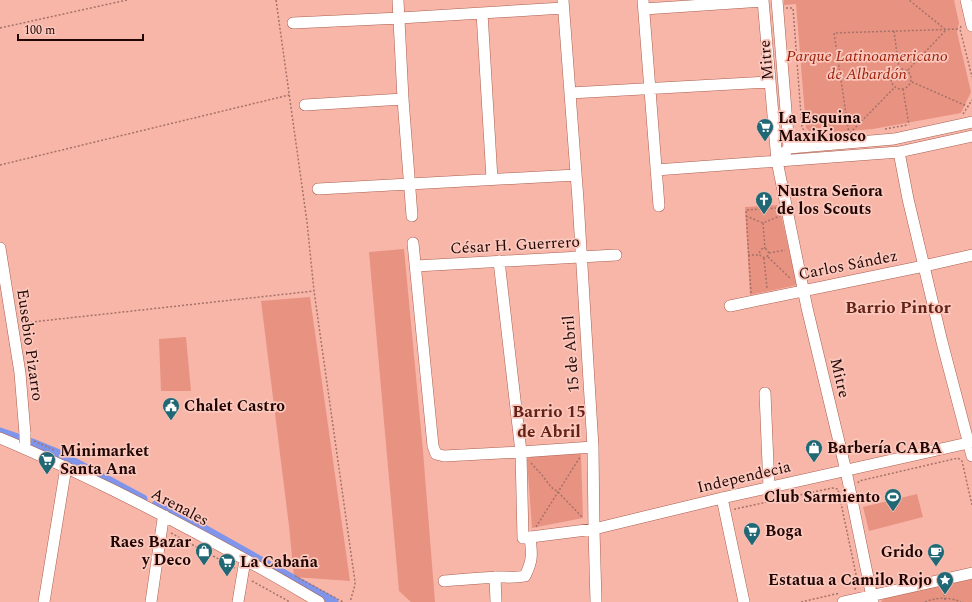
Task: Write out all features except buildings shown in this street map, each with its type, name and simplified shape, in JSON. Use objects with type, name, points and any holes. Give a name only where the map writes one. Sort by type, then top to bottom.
[{"type":"street","points":[[398,0],[403,99],[412,216]]},
{"type":"street","points":[[658,206],[644,4],[763,0]]},
{"type":"street","name":"Mitre","points":[[763,0],[777,160],[803,290],[846,471],[872,599]]},
{"type":"street","points":[[966,0],[967,26]]},
{"type":"street","points":[[293,23],[482,13],[563,4]]},
{"type":"street","name":"15 de Abril","points":[[563,4],[578,200],[593,447],[596,602]]},
{"type":"street","name":"Mitre","points":[[780,4],[789,148]]},
{"type":"street","points":[[482,13],[492,179]]},
{"type":"street","points":[[570,93],[770,82]]},
{"type":"street","points":[[305,105],[403,99]]},
{"type":"street","points":[[777,160],[789,148],[894,138],[972,122]]},
{"type":"street","points":[[656,170],[899,152],[972,136]]},
{"type":"street","points":[[899,152],[908,199],[942,342],[970,442],[972,456]]},
{"type":"street","points":[[318,189],[576,175]]},
{"type":"street","points":[[413,243],[436,454],[444,456],[593,447]]},
{"type":"street","name":"Eusebio Pizarro","points":[[0,248],[20,373],[24,442]]},
{"type":"street","name":"César H. Guerrero","points":[[416,266],[616,255]]},
{"type":"street","name":"Carlos Sández","points":[[730,306],[972,255]]},
{"type":"street","points":[[444,581],[525,576],[530,567],[532,556],[527,538],[521,452],[499,261]]},
{"type":"street","points":[[765,393],[769,488]]},
{"type":"street","name":"Arenales","points":[[0,438],[24,442],[66,467],[165,516],[319,602]]},
{"type":"street","name":"Independecia","points":[[527,538],[594,529],[722,498],[970,442]]},
{"type":"street","points":[[44,602],[66,467]]},
{"type":"street","points":[[722,498],[744,602]]},
{"type":"street","points":[[151,602],[165,516]]},
{"type":"street","points":[[238,602],[245,560]]},
{"type":"street","points":[[842,597],[872,599],[972,573]]},
{"type":"street","points":[[495,577],[496,602]]},
{"type":"path","points":[[0,28],[127,0]]},
{"type":"path","points":[[276,0],[307,222],[314,291],[355,582],[350,602]]},
{"type":"path","points":[[909,0],[946,30]]},
{"type":"path","points":[[780,4],[793,8],[802,128],[812,137]]},
{"type":"path","points":[[849,134],[834,33],[946,30],[960,29],[967,26]]},
{"type":"path","points":[[960,29],[972,77]]},
{"type":"path","points":[[908,70],[946,30]]},
{"type":"path","points":[[894,31],[899,68]]},
{"type":"path","points":[[904,68],[908,70],[912,78],[910,86],[903,89],[895,87],[891,78],[895,70],[904,68]]},
{"type":"path","points":[[911,82],[969,107]]},
{"type":"path","points":[[849,134],[895,87]]},
{"type":"path","points":[[880,130],[909,125],[903,89]]},
{"type":"path","points":[[0,165],[289,95]]},
{"type":"path","points":[[962,115],[969,107],[972,100]]},
{"type":"path","points":[[849,134],[857,133]]},
{"type":"path","points":[[751,295],[746,210],[780,208]]},
{"type":"path","points":[[746,216],[763,223],[781,215],[783,221]]},
{"type":"path","points":[[763,223],[765,249],[768,250],[769,253]]},
{"type":"path","points":[[760,255],[761,250],[765,249]]},
{"type":"path","points":[[769,253],[789,249]]},
{"type":"path","points":[[768,257],[769,253]]},
{"type":"path","points":[[748,255],[760,255],[764,258],[768,292]]},
{"type":"path","points":[[764,258],[768,257]]},
{"type":"path","points":[[768,257],[792,281]]},
{"type":"path","points":[[23,323],[314,291]]},
{"type":"path","points":[[536,527],[581,454]]},
{"type":"path","points":[[859,482],[958,458],[962,461],[972,505]]},
{"type":"path","points":[[530,463],[551,487],[558,492],[583,518]]},
{"type":"path","points":[[735,509],[832,488],[838,490],[858,584],[855,589]]},
{"type":"path","points":[[162,528],[234,567],[246,578],[290,602]]},
{"type":"path","points":[[943,586],[945,602]]},
{"type":"path","points":[[801,602],[842,597]]},
{"type":"path","points":[[926,602],[945,598],[961,602]]},
{"type":"green space","name":"Parque Latinoamericano de Albardón","points":[[784,0],[954,0],[959,23],[957,32],[971,92],[961,113],[873,129],[812,134],[806,128],[796,4],[784,5]]},
{"type":"green space","points":[[779,205],[797,285],[750,295],[745,207]]},
{"type":"green space","points":[[404,249],[423,451],[435,602],[411,602],[399,591],[369,252]]},
{"type":"green space","points":[[310,297],[350,581],[294,577],[261,301]]},
{"type":"green space","points":[[186,337],[191,391],[161,391],[159,339]]},
{"type":"green space","points":[[538,454],[581,454],[583,518],[532,528],[527,459]]},
{"type":"green space","name":"Club Sarmiento","points":[[917,494],[923,517],[869,531],[863,507]]},
{"type":"green space","points":[[972,579],[972,602],[881,602],[884,598]]},
{"type":"waterway","points":[[0,432],[59,454],[143,499]]},
{"type":"waterway","points":[[156,505],[188,520],[334,602]]},
{"type":"place","name":"La Esquina MaxiKiosco","points":[[765,142]]},
{"type":"place","name":"Nustra Señora de los Scouts","points":[[764,215]]},
{"type":"place","name":"Chalet Castro","points":[[171,421]]},
{"type":"place","name":"Barbería CABA","points":[[814,463]]},
{"type":"place","name":"Minimarket Santa Ana","points":[[47,475]]},
{"type":"place","name":"Club Sarmiento","points":[[893,512]]},
{"type":"place","name":"Boga","points":[[752,546]]},
{"type":"place","name":"Raes Bazar y Deco","points":[[204,566]]},
{"type":"place","name":"Grido","points":[[936,567]]},
{"type":"place","name":"La Cabaña","points":[[227,577]]},
{"type":"place","name":"Estatua a Camilo Rojo","points":[[945,595]]},
{"type":"district","name":"Barrio Pintor","points":[[898,308]]},
{"type":"district","name":"Barrio 15 de Abril","points":[[549,422]]}]
